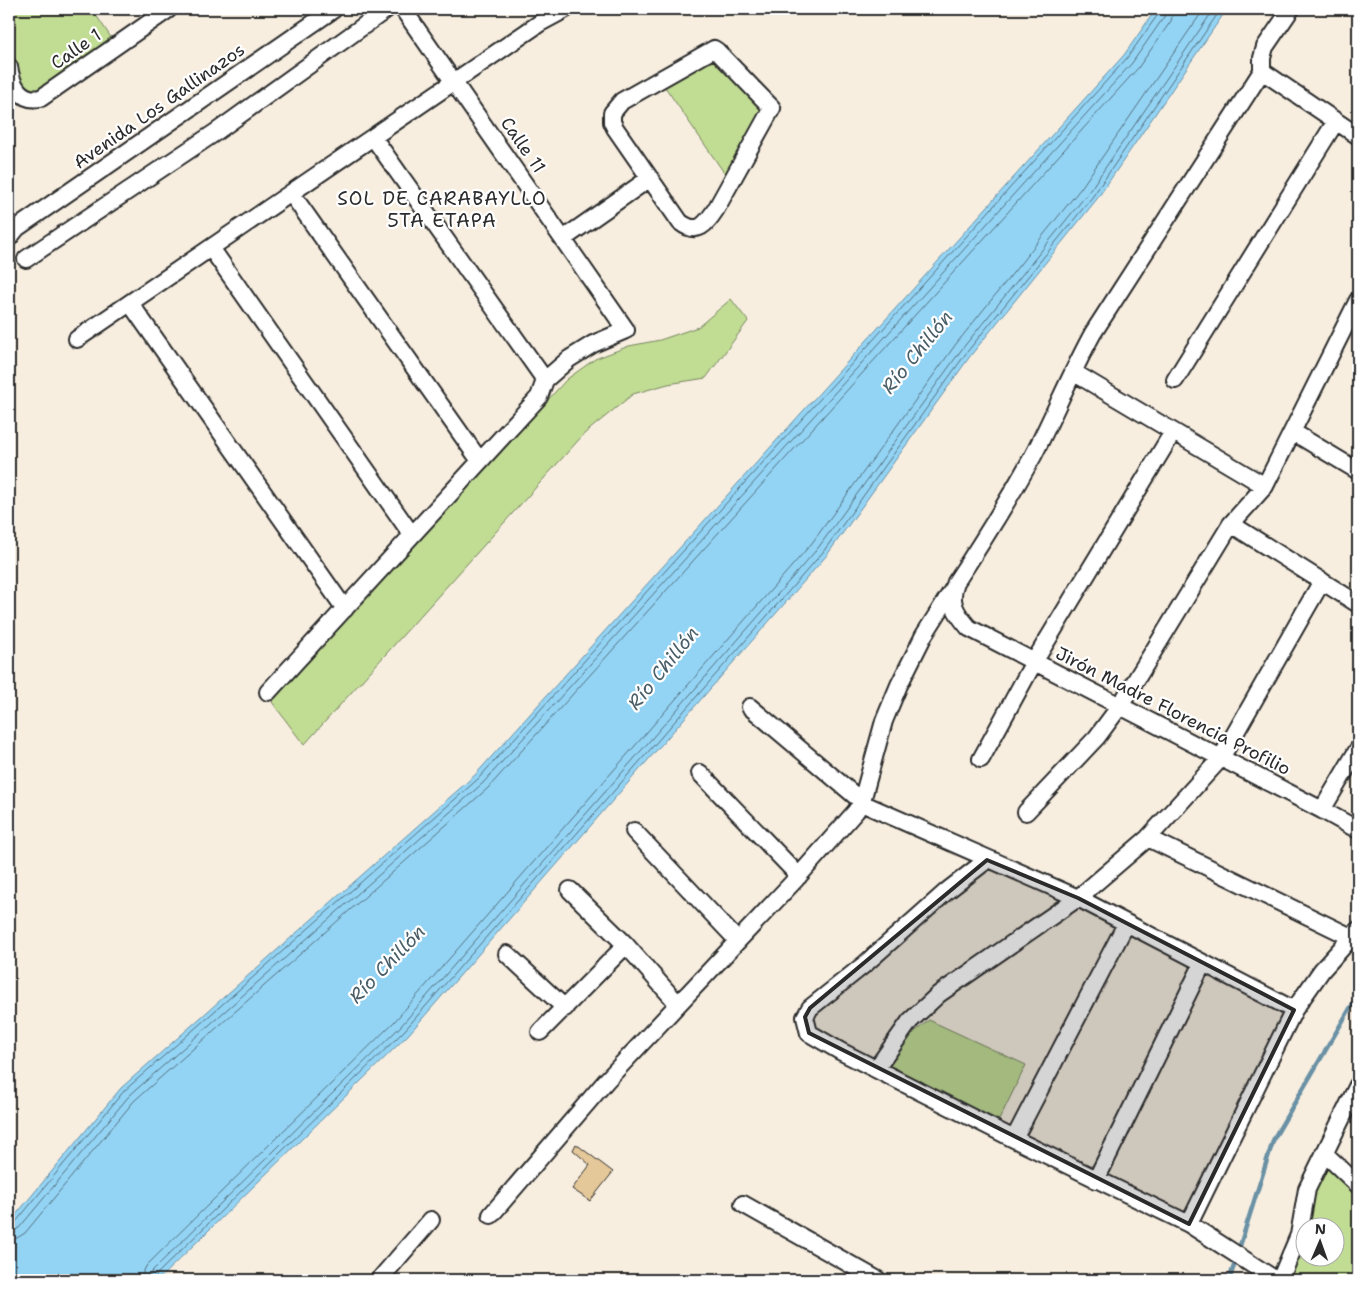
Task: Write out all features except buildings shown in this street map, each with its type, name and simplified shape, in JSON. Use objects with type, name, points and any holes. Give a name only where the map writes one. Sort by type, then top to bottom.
[{"type":"street","name":"Calle 1","points":[[9,67],[11,80],[16,90],[28,98],[41,98],[169,9]]},
{"type":"street","name":"Avenida Los Gallinazos","points":[[9,238],[17,228],[334,9]]},
{"type":"street","points":[[26,260],[216,132],[387,9]]},
{"type":"street","name":"Calle 11","points":[[403,9],[626,330],[593,344],[577,354],[545,380]]},
{"type":"street","points":[[78,339],[540,23],[566,9]]},
{"type":"street","points":[[491,1215],[606,1081],[799,876],[856,811],[862,801],[884,721],[899,685],[924,635],[1014,490],[1034,454],[1089,341],[1262,71],[1262,58],[1265,47],[1291,9]]},
{"type":"street","points":[[710,50],[717,51],[770,105],[771,111],[716,209],[706,224],[699,228],[692,228],[680,222],[650,178],[615,128],[612,122],[612,113],[622,101],[710,50]]},
{"type":"street","points":[[1262,71],[1358,136]]},
{"type":"street","points":[[1175,380],[1336,121]]},
{"type":"street","points":[[268,692],[539,397],[545,380],[373,137]]},
{"type":"street","points":[[563,238],[650,178]]},
{"type":"street","points":[[291,193],[480,461]]},
{"type":"street","points":[[211,248],[412,535]]},
{"type":"street","points":[[1026,812],[1097,738],[1120,706],[1230,524],[1265,486],[1294,432],[1358,300]]},
{"type":"street","points":[[130,303],[345,609]]},
{"type":"street","points":[[1073,372],[1265,486]]},
{"type":"street","points":[[981,759],[1034,662],[1174,432]]},
{"type":"street","points":[[1294,432],[1358,471]]},
{"type":"street","points":[[1230,524],[1358,604]]},
{"type":"street","points":[[876,1069],[910,1021],[940,994],[1078,898],[1148,838],[1221,758],[1322,581]]},
{"type":"street","name":"Jirón Madre Florencia Profilio","points":[[953,589],[952,603],[969,628],[1358,830]]},
{"type":"street","points":[[750,707],[866,805],[987,860],[1078,898],[1294,1010]]},
{"type":"street","points":[[1322,810],[1358,749]]},
{"type":"street","points":[[700,773],[799,876]]},
{"type":"street","points":[[634,831],[738,941]]},
{"type":"street","points":[[1148,838],[1354,933],[1322,970],[1294,1010],[1189,1224]]},
{"type":"street","points":[[987,860],[947,891],[864,964],[810,1008],[805,1017],[809,1033],[1014,1139],[1189,1224],[1276,1280]]},
{"type":"street","points":[[570,890],[626,945],[678,1004]]},
{"type":"street","points":[[1014,1139],[1126,924]]},
{"type":"street","points":[[540,1032],[626,945]]},
{"type":"street","points":[[507,954],[564,1008]]},
{"type":"street","points":[[1096,1180],[1203,963]]},
{"type":"street","points":[[1280,1280],[1299,1235],[1307,1189],[1358,1085]]},
{"type":"street","points":[[1324,1153],[1358,1185]]},
{"type":"street","points":[[743,1204],[878,1280]]},
{"type":"street","points":[[379,1280],[432,1220]]},
{"type":"highlighted area","points":[[987,860],[1078,898],[1294,1010],[1189,1224],[809,1033],[805,1017],[810,1008]]},
{"type":"green space","points":[[92,9],[112,39],[47,84],[35,90],[25,86],[15,59],[10,30],[9,10]]},
{"type":"green space","points":[[713,59],[762,109],[725,174],[665,87]]},
{"type":"green space","points":[[731,299],[748,321],[706,378],[668,384],[633,394],[584,434],[304,745],[272,702],[567,379],[595,359],[629,346],[660,340],[698,327]]},
{"type":"green space","points":[[929,1020],[1026,1065],[999,1120],[888,1069],[906,1039]]},
{"type":"green space","points":[[1327,1165],[1358,1193],[1358,1280],[1288,1280],[1294,1266],[1344,1266],[1344,1216],[1310,1216],[1317,1184]]},
{"type":"water","name":"Río Chillón","points":[[1156,9],[1227,9],[1097,199],[971,355],[827,555],[408,1035],[158,1280],[9,1280],[9,1223],[121,1088],[475,775],[1124,55]]},
{"type":"waterway","points":[[1238,1252],[1274,1138],[1358,995]]},
{"type":"waterway","points":[[1229,1280],[1236,1260]]},
{"type":"district","name":"SOL DE CARABAYLLO 5TA ETAPA","points":[[442,209]]}]
